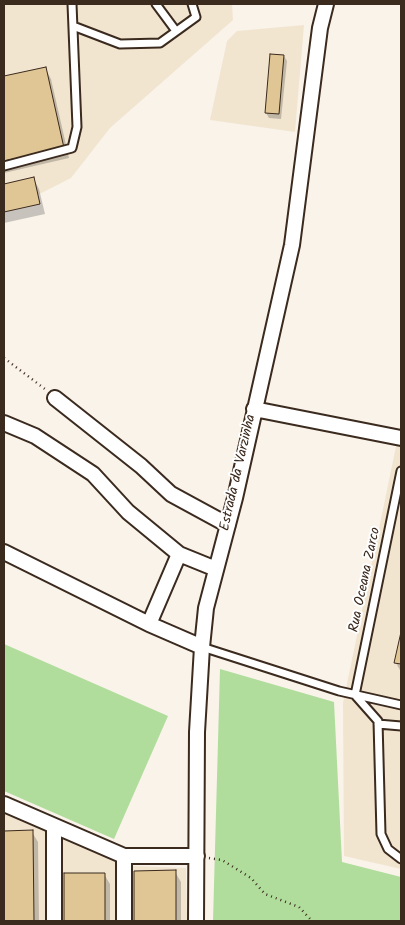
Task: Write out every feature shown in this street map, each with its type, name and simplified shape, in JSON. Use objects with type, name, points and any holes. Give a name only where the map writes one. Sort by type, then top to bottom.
[{"type":"street","name":"Estrada da Varzinha","points":[[196,921],[198,732],[206,608],[228,525],[292,245],[320,28],[326,4]]},
{"type":"street","name":"Estrada da Varzinha","points":[[320,28],[334,4]]},
{"type":"street","points":[[56,398],[141,466],[171,494],[228,525]]},
{"type":"street","points":[[254,409],[401,438]]},
{"type":"street","points":[[4,423],[34,436],[93,474],[128,512],[179,554],[216,569]]},
{"type":"street","points":[[4,552],[149,624],[202,647]]},
{"type":"street","points":[[149,624],[179,554]]},
{"type":"street","points":[[4,804],[124,856],[197,856]]},
{"type":"street","points":[[54,826],[54,921]]},
{"type":"street","points":[[124,856],[124,921]]},
{"type":"lane","points":[[4,166],[72,148],[77,127],[72,4]]},
{"type":"lane","points":[[156,4],[176,31]]},
{"type":"lane","points":[[72,26],[120,44],[160,42],[196,17],[192,4]]},
{"type":"lane","name":"Rua Oceana Zarco","points":[[355,695],[401,471]]},
{"type":"lane","points":[[202,647],[355,695],[401,705]]},
{"type":"lane","points":[[355,695],[372,712],[378,724],[381,834],[388,850],[401,858]]},
{"type":"lane","points":[[378,724],[401,726]]},
{"type":"path","points":[[4,358],[56,398]]},
{"type":"path","points":[[197,856],[222,860],[251,878],[265,894],[299,908],[312,921]]},
{"type":"shaded area","points":[[4,4],[232,4],[233,20],[110,128],[71,178],[4,212]]},
{"type":"shaded area","points":[[304,25],[295,132],[210,120],[227,41],[237,31]]},
{"type":"shaded area","points":[[401,422],[401,869],[344,856],[343,703]]},
{"type":"shaded area","points":[[4,810],[134,866],[186,868],[187,921],[4,921]]},
{"type":"green space","points":[[4,644],[168,716],[114,839],[4,791]]},
{"type":"green space","points":[[220,669],[334,702],[342,862],[401,877],[401,921],[213,921]]},
{"type":"building","points":[[270,54],[284,55],[279,114],[265,113]]},
{"type":"building","points":[[46,67],[64,148],[4,161],[4,76]]},
{"type":"building","points":[[34,177],[40,204],[4,212],[4,184]]},
{"type":"building","points":[[401,632],[401,664],[394,663]]},
{"type":"building","points":[[33,830],[34,921],[4,921],[4,831]]},
{"type":"building","points":[[176,870],[176,921],[134,921],[134,871]]},
{"type":"building","points":[[64,873],[105,873],[105,921],[64,921]]}]
